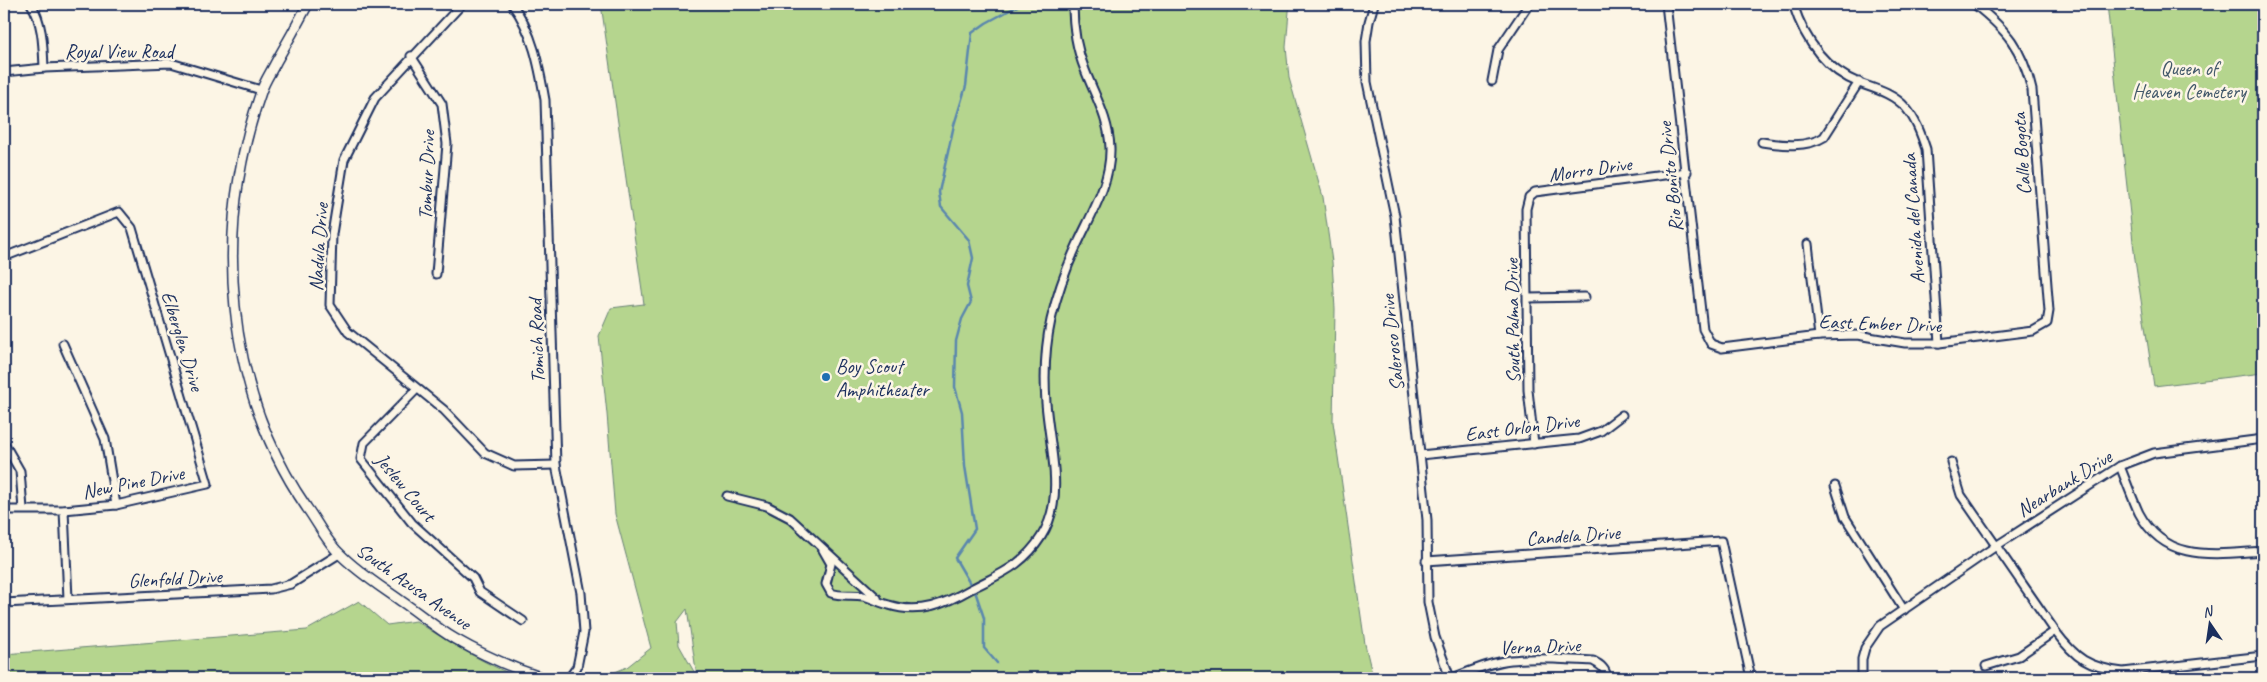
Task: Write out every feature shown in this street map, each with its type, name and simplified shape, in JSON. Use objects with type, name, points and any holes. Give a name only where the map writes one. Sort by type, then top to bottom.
[{"type":"street","points":[[32,4],[37,14],[42,35],[44,68]]},
{"type":"street","name":"South Azusa Avenue","points":[[308,4],[261,90],[249,133],[234,205],[232,261],[238,330],[244,366],[272,447],[290,482],[339,554],[369,579],[454,638],[513,668],[543,678]]},
{"type":"street","name":"Nadula Drive","points":[[462,4],[411,56],[375,98],[344,160],[332,234],[330,306],[348,332],[444,410],[485,452],[514,466],[556,465]]},
{"type":"street","name":"Tomich Road","points":[[512,4],[520,14],[537,56],[544,100],[556,465],[581,593],[584,632],[577,667],[569,678]]},
{"type":"street","points":[[824,550],[831,564],[826,580],[829,591],[835,595],[862,596],[902,608],[915,609],[944,604],[1009,568],[1027,554],[1043,534],[1053,513],[1056,480],[1045,388],[1048,338],[1062,281],[1104,184],[1110,158],[1109,134],[1103,111],[1078,48],[1073,4]]},
{"type":"street","name":"Saleroso Drive","points":[[1374,4],[1368,22],[1366,42],[1367,82],[1394,216],[1427,520],[1426,583],[1431,621],[1451,678]]},
{"type":"street","points":[[1492,81],[1498,50],[1529,4]]},
{"type":"street","name":"Rio Bonito Drive","points":[[1666,4],[1687,172],[1703,330],[1711,344]]},
{"type":"street","name":"Avenida del Canada","points":[[1793,4],[1800,25],[1814,49],[1831,66],[1859,82],[1889,94],[1905,107],[1918,127],[1926,149],[1939,343]]},
{"type":"street","name":"Calle Bogota","points":[[1974,4],[2009,35],[2029,76],[2032,90],[2048,297],[2047,323]]},
{"type":"street","name":"Tombur Drive","points":[[411,56],[442,104],[446,134],[447,144],[436,274]]},
{"type":"street","name":"Royal View Road","points":[[4,72],[44,68],[171,63],[261,90]]},
{"type":"street","points":[[1762,142],[1784,146],[1819,140],[1824,136],[1859,82]]},
{"type":"street","name":"Morro Drive","points":[[1529,197],[1535,192],[1687,172]]},
{"type":"street","name":"South Palma Drive","points":[[1529,197],[1526,209],[1528,390],[1534,444]]},
{"type":"street","name":"Elberglen Drive","points":[[4,257],[119,212],[132,228],[208,484]]},
{"type":"street","points":[[1808,244],[1819,336]]},
{"type":"street","points":[[1528,298],[1585,296]]},
{"type":"street","name":"East Ember Drive","points":[[1711,344],[1722,348],[1819,336],[1857,335],[1905,343],[1939,343],[2033,331],[2047,323]]},
{"type":"street","points":[[63,344],[105,439],[116,505]]},
{"type":"street","name":"Jeslew Court","points":[[417,389],[364,443],[361,459],[412,522],[473,578],[480,592],[523,621]]},
{"type":"street","name":"East Orlon Drive","points":[[1420,455],[1579,439],[1601,431],[1622,415]]},
{"type":"street","name":"Nearbank Drive","points":[[1862,678],[1862,659],[1865,648],[1871,636],[1880,626],[1996,546],[2120,466],[2154,453],[2263,439]]},
{"type":"street","points":[[4,442],[20,471],[23,509]]},
{"type":"street","points":[[1951,462],[1961,495],[2055,632],[2068,649],[2086,663],[2102,669],[2123,672],[2263,656]]},
{"type":"street","points":[[2120,466],[2143,519],[2158,538],[2187,552],[2201,554],[2263,550]]},
{"type":"street","name":"New Pine Drive","points":[[4,510],[64,510],[116,505],[208,484]]},
{"type":"street","points":[[1835,486],[1845,517],[1904,610]]},
{"type":"street","points":[[727,496],[767,506],[783,514],[829,553],[880,602]]},
{"type":"street","name":"New Pine Drive","points":[[64,510],[68,599]]},
{"type":"street","name":"Candela Drive","points":[[1426,561],[1721,541],[1751,678]]},
{"type":"street","name":"Glenfold Drive","points":[[4,603],[271,589],[291,584],[339,554]]},
{"type":"street","points":[[1986,666],[2019,656],[2055,632]]},
{"type":"street","name":"Verna Drive","points":[[1451,678],[1490,664],[1510,660],[1593,661],[1601,665],[1607,678]]},
{"type":"green space","points":[[601,4],[1292,4],[1289,11],[1286,47],[1289,78],[1323,197],[1332,262],[1335,309],[1333,422],[1365,644],[1373,678],[601,678],[627,667],[651,648],[615,514],[599,336],[611,308],[644,304]],"holes":[[[687,609],[697,677],[679,645],[677,622]]]},
{"type":"green space","name":"Queen of Heaven Cemetery","points":[[2107,4],[2263,4],[2263,373],[2154,386],[2135,260]]},
{"type":"green space","points":[[359,601],[387,625],[416,621],[467,652],[520,678],[4,678],[4,654],[307,630]]},
{"type":"waterway","points":[[997,663],[984,648],[984,618],[976,594],[955,558],[975,529],[965,466],[962,412],[955,387],[956,341],[962,319],[971,302],[967,286],[973,258],[969,240],[941,207],[939,192],[954,125],[966,86],[972,33],[1021,4]]},
{"type":"place","name":"Boy Scout Amphitheater","points":[[826,377]]}]
